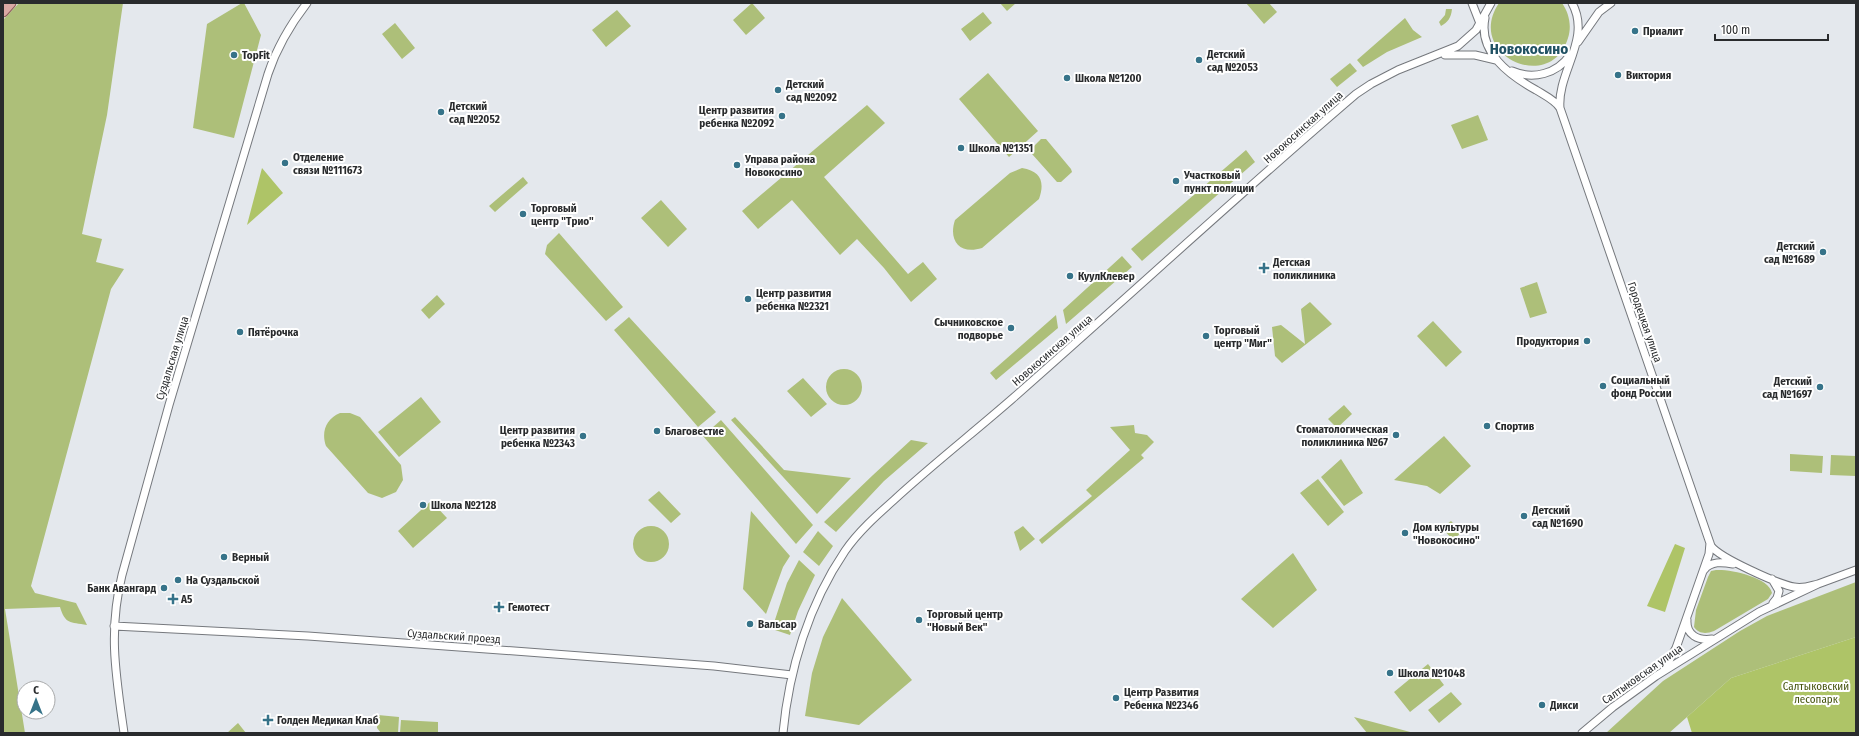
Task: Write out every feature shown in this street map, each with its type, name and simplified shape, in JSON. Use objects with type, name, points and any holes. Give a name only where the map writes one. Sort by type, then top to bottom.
[{"type":"main road","points":[[3,12],[11,3]]},
{"type":"street","name":"Суздальская улица","points":[[124,733],[113,656],[117,592],[169,405],[268,74],[286,32],[308,3]]},
{"type":"street","points":[[1472,3],[1492,56],[1524,83],[1556,103],[1560,108]]},
{"type":"street","points":[[1504,67],[1526,76],[1545,74],[1560,67],[1575,48],[1599,12],[1610,3]]},
{"type":"street","points":[[1486,41],[1485,19],[1491,4]]},
{"type":"street","name":"Новокосинская улица","points":[[783,733],[792,675],[810,620],[824,587],[852,541],[918,478],[1074,345],[1356,94],[1398,70],[1452,50],[1465,42],[1480,23],[1491,4]]},
{"type":"street","points":[[1560,108],[1561,93],[1575,48],[1579,23],[1573,4]]},
{"type":"street","points":[[1433,57],[1465,55],[1497,60]]},
{"type":"street","name":"Городецкая улица","points":[[1560,108],[1710,542]]},
{"type":"street","points":[[1710,542],[1716,552],[1724,558],[1788,586],[1799,588],[1818,584]]},
{"type":"street","points":[[1658,675],[1674,656],[1709,554],[1710,542]]},
{"type":"street","points":[[1702,574],[1706,568],[1715,563],[1735,564],[1748,568]]},
{"type":"street","name":"Салтыковская улица","points":[[1582,733],[1613,707],[1658,675],[1759,612],[1818,584],[1856,570]]},
{"type":"street","points":[[1759,612],[1775,602],[1779,594],[1777,587],[1768,577]]},
{"type":"street","name":"Салтыковская улица","points":[[1690,608],[1687,626],[1692,636],[1703,640],[1717,638]]},
{"type":"street","name":"Суздальский проезд","points":[[114,626],[308,636],[728,667],[792,675]]},
{"type":"green space","points":[[19,3],[123,3],[107,115],[82,234],[102,239],[96,262],[124,269],[111,289],[31,586],[35,593],[76,603],[87,625],[66,619],[60,607],[5,609],[16,680],[16,720],[23,720],[25,733],[3,733],[3,20]]},
{"type":"green space","points":[[244,3],[261,35],[234,138],[193,128],[207,24]]},
{"type":"green space","points":[[752,3],[765,18],[746,35],[733,20]]},
{"type":"green space","points":[[1000,3],[1016,3],[1007,11]]},
{"type":"green space","points":[[1246,3],[1269,3],[1277,12],[1264,24]]},
{"type":"green space","points":[[1499,3],[1562,3],[1568,15],[1570,29],[1568,38],[1559,55],[1545,64],[1529,66],[1514,61],[1501,52],[1493,38],[1491,22]]},
{"type":"green space","points":[[1446,9],[1452,9],[1451,15],[1441,26],[1439,22],[1445,15]]},
{"type":"green space","points":[[617,10],[631,26],[606,47],[592,30]]},
{"type":"green space","points":[[983,12],[992,23],[970,41],[961,29]]},
{"type":"green space","points":[[1405,18],[1413,30],[1422,37],[1387,52],[1363,67],[1357,60]]},
{"type":"green space","points":[[395,23],[415,48],[402,59],[382,34]]},
{"type":"green space","points":[[1350,63],[1357,71],[1337,87],[1330,79]]},
{"type":"green space","points":[[988,73],[1038,131],[1009,157],[959,99]]},
{"type":"green space","points":[[867,105],[885,123],[824,177],[908,274],[923,262],[937,279],[911,302],[884,268],[857,239],[840,255],[792,200],[758,229],[742,211]]},
{"type":"green space","points":[[1478,115],[1488,140],[1462,149],[1451,125]]},
{"type":"green space","points":[[1041,139],[1046,139],[1071,169],[1072,172],[1061,182],[1057,182],[1032,154],[1032,148]]},
{"type":"green space","points":[[1246,150],[1255,162],[1142,261],[1131,249]]},
{"type":"green space","points":[[262,168],[283,193],[247,225]]},
{"type":"green space","points":[[1022,168],[1034,172],[1040,178],[1042,187],[1039,199],[982,248],[968,250],[962,248],[955,240],[953,234],[955,220],[1010,173]]},
{"type":"green space","points":[[523,177],[528,183],[495,212],[489,206]]},
{"type":"green space","points":[[661,200],[687,229],[668,247],[641,218]]},
{"type":"green space","points":[[559,233],[623,307],[606,321],[545,254],[547,245]]},
{"type":"green space","points":[[1122,256],[1132,267],[1066,324],[1063,310]]},
{"type":"green space","points":[[1537,282],[1547,313],[1530,318],[1520,288]]},
{"type":"green space","points":[[437,295],[445,304],[429,319],[421,310]]},
{"type":"green space","points":[[1310,302],[1332,324],[1282,363],[1275,356],[1272,327],[1281,325],[1305,344],[1301,309]]},
{"type":"green space","points":[[1056,315],[1058,328],[996,380],[990,373]]},
{"type":"green space","points":[[629,317],[716,412],[698,427],[614,330]]},
{"type":"green space","points":[[1433,321],[1462,352],[1446,367],[1417,336]]},
{"type":"green space","points":[[848,369],[857,374],[861,380],[861,394],[857,400],[848,405],[840,405],[831,400],[827,394],[826,383],[831,374],[837,370]]},
{"type":"green space","points":[[803,378],[827,404],[811,417],[787,391]]},
{"type":"green space","points":[[421,397],[441,422],[399,457],[378,432]]},
{"type":"green space","points":[[1344,405],[1352,414],[1337,428],[1328,419]]},
{"type":"green space","points":[[340,413],[350,413],[360,417],[401,465],[403,480],[396,492],[382,498],[368,493],[326,446],[324,436],[326,426],[331,419]]},
{"type":"green space","points":[[735,417],[784,470],[851,478],[817,514],[731,420]]},
{"type":"green space","points":[[721,420],[813,525],[796,544],[703,436]]},
{"type":"green space","points":[[1134,425],[1135,433],[1147,435],[1154,442],[1141,455],[1144,458],[1042,544],[1039,540],[1092,496],[1086,490],[1130,450],[1110,427]]},
{"type":"green space","points":[[1444,436],[1471,466],[1440,494],[1427,486],[1394,480]]},
{"type":"green space","points":[[911,440],[928,443],[884,481],[836,532],[824,522],[873,475]]},
{"type":"green space","points":[[1790,454],[1823,456],[1822,473],[1790,471]]},
{"type":"green space","points":[[1831,455],[1856,456],[1856,476],[1830,475]]},
{"type":"green space","points":[[1341,459],[1363,493],[1344,506],[1321,477]]},
{"type":"green space","points":[[1318,479],[1344,512],[1328,526],[1300,493]]},
{"type":"green space","points":[[659,491],[681,514],[671,523],[648,500]]},
{"type":"green space","points":[[431,501],[447,518],[413,548],[398,531]]},
{"type":"green space","points":[[751,511],[790,556],[783,567],[766,614],[743,589]]},
{"type":"green space","points":[[1451,521],[1462,532],[1453,540],[1442,528]]},
{"type":"green space","points":[[651,526],[664,531],[669,544],[664,557],[651,562],[638,557],[633,544],[638,531]]},
{"type":"green space","points":[[1023,526],[1035,539],[1020,551],[1014,532]]},
{"type":"green space","points":[[818,531],[833,546],[819,566],[803,552]]},
{"type":"green space","points":[[1675,544],[1685,548],[1665,612],[1647,606]]},
{"type":"green space","points":[[1293,553],[1317,590],[1273,628],[1241,599]]},
{"type":"green space","points":[[799,560],[815,575],[798,611],[790,635],[772,629],[787,583]]},
{"type":"green space","points":[[1711,571],[1730,571],[1757,578],[1769,587],[1772,593],[1768,599],[1714,631],[1703,633],[1694,627],[1696,610]]},
{"type":"green space","points":[[1856,582],[1856,637],[1731,678],[1669,733],[1606,733],[1663,681],[1740,631],[1767,616]]},
{"type":"green space","points":[[842,598],[912,680],[859,725],[805,716],[812,673],[823,637]]},
{"type":"green space","name":"Салтыковский лесопарк","points":[[1856,637],[1856,733],[1692,733],[1687,717],[1731,678]]},
{"type":"green space","points":[[1428,664],[1444,685],[1410,712],[1394,692]]},
{"type":"green space","points":[[1451,692],[1462,704],[1439,723],[1428,710]]},
{"type":"green space","points":[[378,715],[399,717],[398,733],[381,733],[377,728]]},
{"type":"green space","points":[[1354,717],[1414,733],[1367,733]]},
{"type":"green space","points":[[401,720],[438,722],[438,733],[400,733]]},
{"type":"green space","points":[[238,723],[246,733],[227,733]]},
{"type":"place","name":"Приалит","points":[[1635,31]]},
{"type":"place","name":"TopFit","points":[[234,55]]},
{"type":"place","name":"Детский сад №2053","points":[[1199,60]]},
{"type":"place","name":"Виктория","points":[[1618,75]]},
{"type":"place","name":"Школа №1200","points":[[1067,78]]},
{"type":"place","name":"Детский сад №2092","points":[[778,90]]},
{"type":"place","name":"Детский сад №2052","points":[[441,112]]},
{"type":"place","name":"Центр развития ребенка №2092","points":[[782,116]]},
{"type":"place","name":"Школа №1351","points":[[961,148]]},
{"type":"place","name":"Отделение связи №111673","points":[[285,163]]},
{"type":"place","name":"Управа района Новокосино","points":[[737,165]]},
{"type":"place","name":"Участковый пункт полиции","points":[[1176,181]]},
{"type":"place","name":"Торговый центр \"Трио\"","points":[[523,214]]},
{"type":"place","name":"Детский сад №1689","points":[[1823,252]]},
{"type":"place","name":"Детская поликлиника","points":[[1264,268]]},
{"type":"place","name":"КуулКлевер","points":[[1070,276]]},
{"type":"place","name":"Центр развития ребенка №2321","points":[[748,299]]},
{"type":"place","name":"Сычниковское подворье","points":[[1011,328]]},
{"type":"place","name":"Пятёрочка","points":[[240,332]]},
{"type":"place","name":"Торговый центр \"Миг\"","points":[[1206,336]]},
{"type":"place","name":"Продуктория","points":[[1587,341]]},
{"type":"place","name":"Социальный фонд России","points":[[1603,386]]},
{"type":"place","name":"Детский сад №1697","points":[[1820,387]]},
{"type":"place","name":"Спортив","points":[[1487,426]]},
{"type":"place","name":"Благовестие","points":[[657,431]]},
{"type":"place","name":"Стоматологическая поликлиника №67","points":[[1396,435]]},
{"type":"place","name":"Центр развития ребенка №2343","points":[[583,436]]},
{"type":"place","name":"Школа №2128","points":[[423,505]]},
{"type":"place","name":"Детский сад №1690","points":[[1524,516]]},
{"type":"place","name":"Дом культуры \"Новокосино\"","points":[[1405,533]]},
{"type":"place","name":"Верный","points":[[224,557]]},
{"type":"place","name":"На Суздальской","points":[[178,580]]},
{"type":"place","name":"Банк Авангард","points":[[164,588]]},
{"type":"place","name":"А5","points":[[173,599]]},
{"type":"place","name":"Гемотест","points":[[499,607]]},
{"type":"place","name":"Торговый центр \"Новый Век\"","points":[[919,620]]},
{"type":"place","name":"Вальсар","points":[[750,624]]},
{"type":"place","name":"Школа №1048","points":[[1390,673]]},
{"type":"place","name":"Центр Развития Ребенка №2346","points":[[1116,698]]},
{"type":"place","name":"Дикси","points":[[1542,705]]},
{"type":"place","name":"Голден Медикал Клаб","points":[[268,720]]},
{"type":"district","name":"Новокосино","points":[[1529,49]]}]
